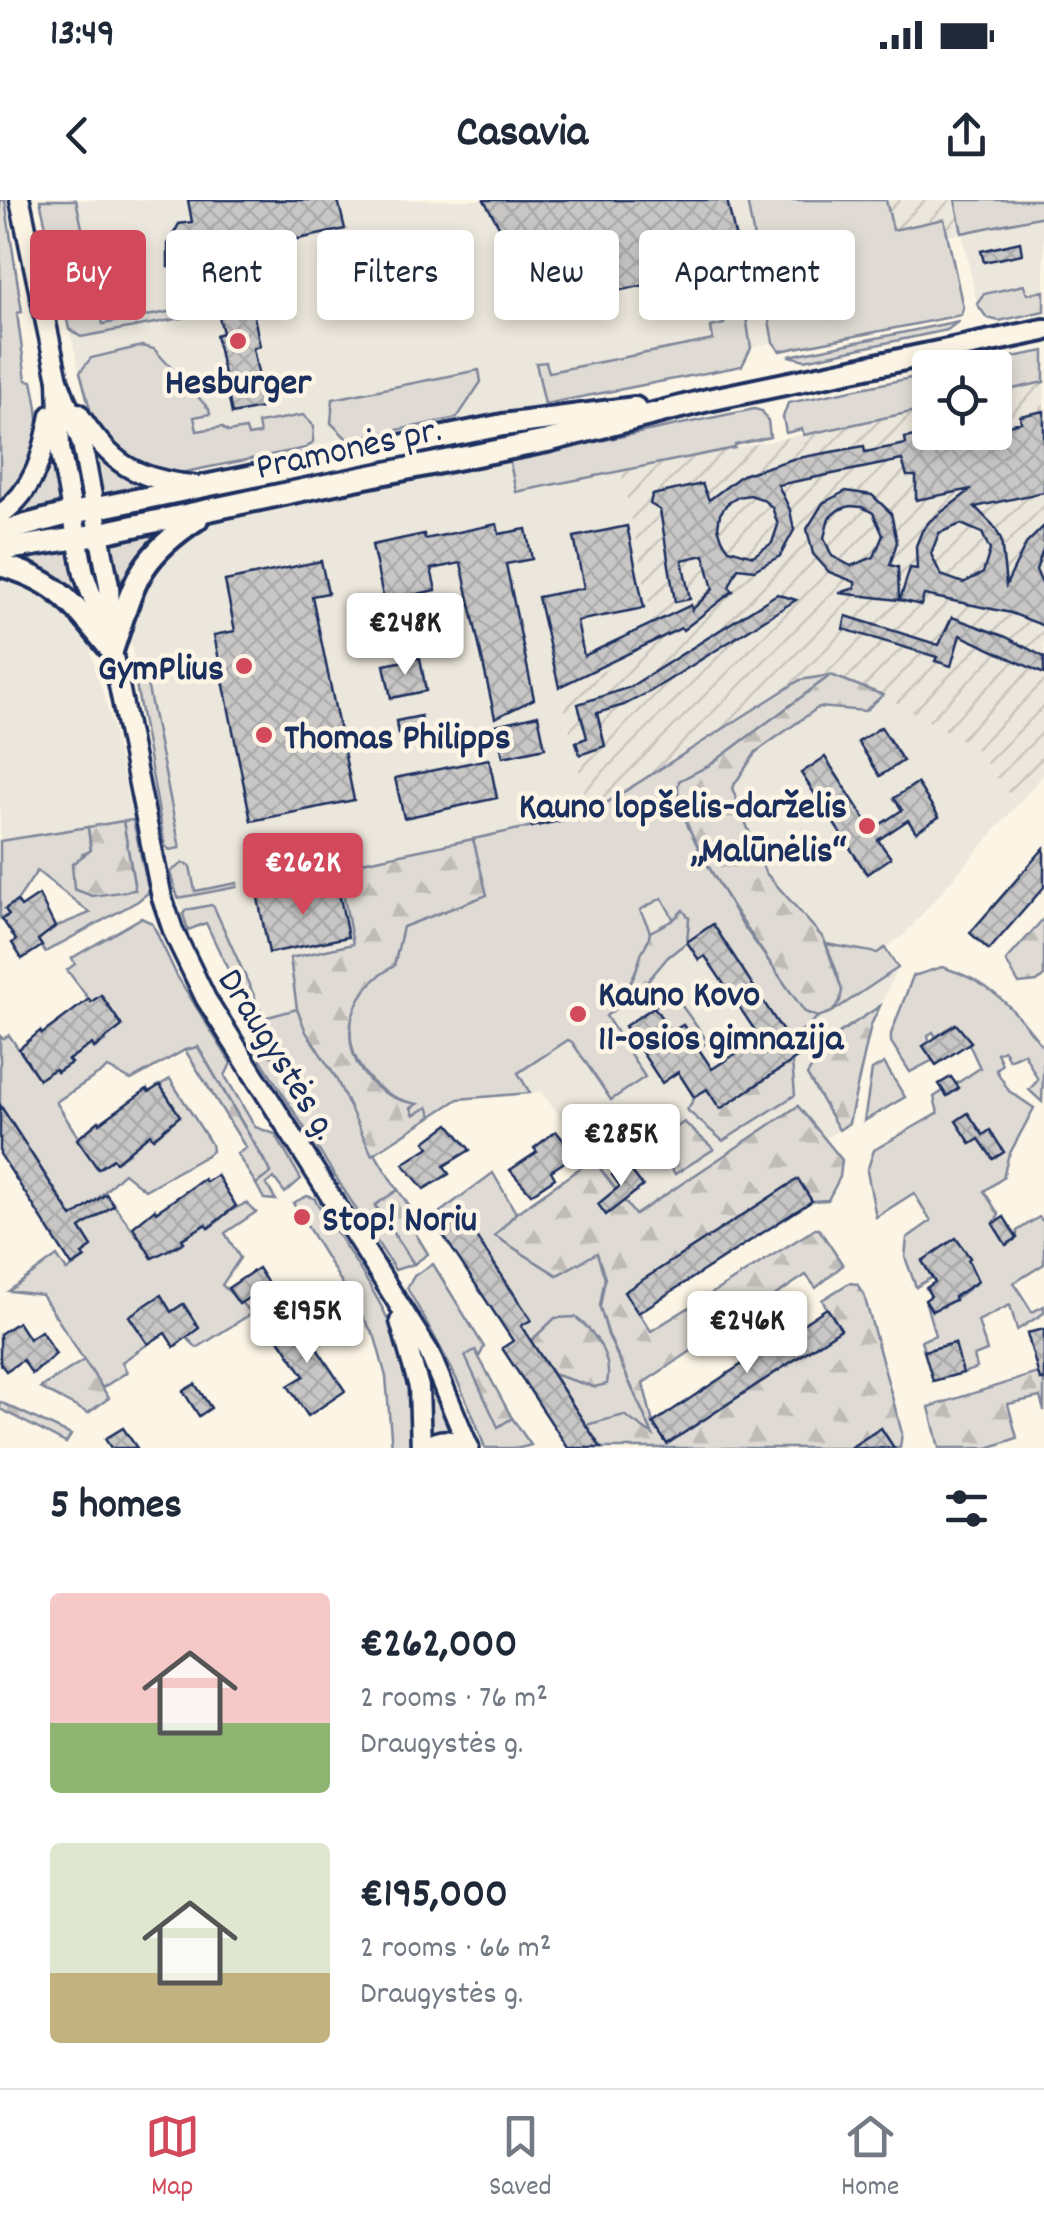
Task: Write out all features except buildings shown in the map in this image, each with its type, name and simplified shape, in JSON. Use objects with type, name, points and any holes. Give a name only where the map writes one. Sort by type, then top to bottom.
[{"type":"main road","name":"Draugystės g.","points":[[20,200],[58,380],[60,448],[83,510],[88,536],[109,586],[112,652],[162,898],[206,999],[429,1352],[469,1448]]},
{"type":"main road","name":"Pramonės pr.","points":[[0,550],[88,536],[546,441],[708,400],[1044,330]]},
{"type":"main road","points":[[58,380],[96,441],[122,466],[166,482],[209,487]]},
{"type":"main road","points":[[0,515],[19,499],[42,462],[58,380]]},
{"type":"main road","name":"Pramonės pr.","points":[[0,532],[83,510],[503,425],[708,400]]},
{"type":"main road","points":[[112,652],[143,566],[160,545],[208,512]]},
{"type":"main road","points":[[0,565],[47,582],[68,598],[112,652]]},
{"type":"main road","name":"Draugystės g.","points":[[393,1297],[419,1387],[422,1448]]},
{"type":"main road","points":[[422,1448],[452,1439],[469,1448]]},
{"type":"shaded area","points":[[39,200],[747,200],[752,230],[639,230],[639,320],[769,320],[773,342],[752,348],[742,366],[735,369],[554,404],[457,418],[180,473],[88,408],[67,320],[146,320],[146,230],[46,230]]},
{"type":"shaded area","points":[[886,200],[1044,200],[1044,216],[948,236],[944,219],[892,230]]},
{"type":"shaded area","points":[[1044,216],[1044,311],[999,321],[987,318],[977,304],[962,233]]},
{"type":"shaded area","points":[[1044,382],[1044,774],[1017,805],[974,747],[883,695],[831,675],[800,680],[589,814],[561,693],[657,643],[621,472],[912,412],[912,450],[1012,450],[1012,389]]},
{"type":"shaded area","points":[[486,463],[510,463],[516,492],[621,472],[657,643],[561,694],[590,814],[831,675],[883,695],[974,747],[1017,805],[904,935],[885,948],[898,968],[871,1025],[849,1123],[650,1255],[630,1206],[541,1092],[458,1099],[352,1169],[256,1021],[206,923],[188,930],[170,872],[131,643],[133,606],[144,579],[184,537],[217,521]]},
{"type":"shaded area","points":[[0,574],[15,575],[53,595],[86,634],[133,820],[0,841]]},
{"type":"green space","points":[[0,200],[5,200],[22,312],[17,313],[26,380],[32,381],[38,434],[32,462],[0,506]]},
{"type":"green space","points":[[40,200],[76,200],[83,230],[47,230]]},
{"type":"green space","points":[[747,200],[886,200],[893,230],[944,219],[963,308],[961,315],[780,351],[773,342],[769,320],[855,320],[855,230],[752,230]]},
{"type":"green space","points":[[955,200],[1044,200],[1044,216],[962,233]]},
{"type":"green space","points":[[1024,285],[1027,294],[1044,291],[1044,311],[999,321],[987,318],[977,304],[984,294]]},
{"type":"green space","points":[[166,312],[166,320],[171,320],[81,337],[69,329],[67,320],[102,320],[103,324],[146,320],[146,316]]},
{"type":"green space","points":[[723,320],[746,320],[751,348],[742,366],[545,404],[536,363],[546,362],[549,372],[713,340],[711,327],[724,324]]},
{"type":"green space","points":[[959,321],[947,330],[805,360],[789,356]]},
{"type":"green space","points":[[142,346],[154,349],[209,409],[210,414],[194,417],[197,431],[246,429],[248,436],[260,434],[258,423],[303,415],[314,426],[313,442],[306,448],[180,473],[156,474],[118,455],[93,420],[80,372],[91,358]]},
{"type":"green space","points":[[1044,351],[1044,382],[1012,389],[1012,357]]},
{"type":"green space","points":[[479,370],[481,382],[457,418],[348,440],[331,423],[333,399]]},
{"type":"green space","points":[[912,378],[912,412],[804,435],[802,429],[786,433],[783,417],[788,403]]},
{"type":"green space","points":[[754,409],[762,411],[768,421],[770,437],[735,448],[516,492],[510,463],[513,459]]},
{"type":"green space","points":[[98,457],[139,482],[141,488],[103,496],[93,461]]},
{"type":"green space","points":[[49,466],[55,470],[61,502],[22,513],[19,510]]},
{"type":"green space","points":[[149,534],[154,541],[128,579],[121,581],[110,542]]},
{"type":"green space","points":[[71,552],[79,585],[73,590],[30,567],[32,557]]},
{"type":"green space","points":[[145,673],[180,848],[170,850],[165,846],[135,679]]},
{"type":"green space","points":[[831,675],[710,765],[679,781],[688,826],[740,921],[805,1012],[818,1017],[789,1041],[713,925],[687,942],[689,918],[674,920],[662,898],[640,910],[649,938],[623,995],[628,999],[606,1016],[645,1077],[611,1100],[568,1040],[518,1073],[530,1093],[458,1099],[432,1116],[428,1108],[414,1115],[410,1108],[416,1104],[391,1095],[371,1081],[358,1063],[351,1043],[351,1022],[358,1001],[372,982],[394,966],[402,927],[486,895],[473,839],[589,814],[800,680]]},
{"type":"green space","points":[[831,675],[883,695],[865,711],[819,707],[756,752],[732,788],[765,872],[824,939],[842,990],[832,1012],[818,1017],[805,1012],[727,898],[690,829],[680,801],[679,781],[710,765]]},
{"type":"green space","points":[[133,820],[149,892],[138,901],[45,952],[38,940],[55,927],[90,913],[37,871],[17,901],[6,908],[9,915],[0,918],[0,841],[88,827],[91,851],[83,854],[135,889],[123,821]]},
{"type":"green space","points":[[123,821],[135,890],[92,896],[74,889],[72,864],[91,850],[88,827]]},
{"type":"green space","points":[[473,839],[487,895],[403,927],[394,966],[372,982],[358,1002],[351,1023],[351,1045],[358,1065],[372,1083],[392,1096],[418,1104],[411,1108],[414,1115],[428,1107],[432,1116],[372,1155],[335,1076],[306,1032],[297,1009],[290,958],[353,944],[338,867]]},
{"type":"green space","points":[[183,863],[190,866],[195,891],[237,883],[237,887],[178,898],[170,872]]},
{"type":"green space","points":[[211,905],[264,1018],[297,1009],[398,1190],[375,1206],[414,1264],[395,1270],[256,1052],[279,1058],[230,974],[206,923],[188,930],[183,914]]},
{"type":"green space","points":[[683,910],[689,918],[687,942],[668,957],[631,1001],[623,995],[650,932]]},
{"type":"green space","points":[[141,918],[152,923],[177,976],[231,1063],[225,1076],[255,1127],[275,1134],[301,1179],[285,1193],[274,1178],[266,1184],[276,1200],[264,1199],[256,1184],[271,1172],[198,1047],[185,1050],[131,1080],[108,1068],[56,1102],[98,1169],[113,1159],[116,1162],[150,1134],[154,1138],[180,1116],[160,1085],[170,1079],[211,1144],[212,1151],[207,1155],[145,1190],[124,1173],[87,1207],[94,1219],[114,1205],[153,1257],[184,1242],[182,1239],[206,1224],[209,1228],[219,1217],[246,1203],[256,1212],[225,1233],[240,1258],[222,1285],[252,1313],[197,1348],[185,1336],[198,1327],[184,1304],[171,1312],[160,1296],[130,1316],[148,1344],[122,1362],[127,1372],[102,1388],[42,1295],[9,1291],[57,1256],[67,1271],[84,1259],[82,1254],[92,1247],[0,1105],[0,1036],[3,1039],[9,1035],[39,1079],[55,1069],[58,1072],[92,1044],[95,1048],[106,1041],[105,1037],[121,1025],[102,996],[91,1002],[67,970],[75,964],[72,958]]},
{"type":"green space","points":[[1044,918],[1044,976],[1037,982],[1019,984],[1006,961]]},
{"type":"green space","points":[[826,944],[877,953],[885,948],[898,968],[832,1012],[840,987]]},
{"type":"green space","points":[[942,967],[988,989],[1044,1048],[1042,1102],[1029,1090],[1038,1080],[1024,1053],[1009,1060],[1004,1050],[997,1053],[1002,1064],[996,1070],[1009,1091],[1034,1108],[1008,1157],[1003,1178],[984,1191],[999,1215],[993,1224],[1006,1244],[1017,1238],[1017,1231],[1039,1217],[1044,1222],[1044,1264],[1014,1283],[1032,1312],[1044,1306],[1044,1313],[1017,1330],[1010,1305],[978,1321],[987,1351],[974,1356],[977,1368],[963,1373],[954,1343],[924,1351],[921,1341],[935,1335],[925,1300],[932,1311],[978,1282],[970,1257],[955,1239],[922,1261],[932,1277],[916,1287],[905,1257],[907,1238],[931,1221],[914,1193],[876,1217],[867,1171],[874,1150],[938,1113],[934,1097],[943,1091],[947,1096],[958,1089],[956,1084],[980,1068],[971,1042],[955,1024],[936,1037],[933,1032],[928,1035],[933,1060],[910,1072],[891,1042],[913,976]]},
{"type":"green space","points":[[674,995],[708,1042],[699,1048],[683,1025],[671,1032],[654,1007]]},
{"type":"green space","points":[[880,1006],[871,1025],[849,1123],[839,1130],[807,1075],[830,1039]]},
{"type":"green space","points":[[198,1047],[271,1173],[256,1184],[237,1154],[246,1148],[185,1050]]},
{"type":"green space","points":[[792,1062],[795,1095],[723,1141],[687,1110],[695,1097],[707,1089],[721,1108]]},
{"type":"green space","points":[[884,1063],[905,1097],[864,1121],[872,1070]]},
{"type":"green space","points":[[798,1106],[842,1160],[840,1177],[828,1200],[812,1201],[797,1180],[625,1292],[651,1331],[815,1229],[819,1229],[843,1265],[816,1288],[806,1275],[643,1383],[653,1423],[667,1444],[840,1330],[822,1300],[849,1283],[857,1284],[864,1295],[902,1433],[900,1448],[894,1448],[881,1428],[850,1448],[601,1448],[586,1425],[624,1415],[653,1435],[600,1307],[605,1278],[597,1253],[557,1275],[495,1236],[516,1213],[593,1159],[635,1215]]},
{"type":"green space","points":[[684,1122],[714,1149],[675,1174],[653,1144]]},
{"type":"green space","points":[[493,1173],[516,1213],[495,1236],[557,1275],[597,1252],[605,1278],[600,1307],[608,1335],[654,1437],[616,1419],[586,1425],[553,1374],[594,1387],[556,1318],[531,1341],[521,1326],[531,1319],[462,1215],[439,1229],[434,1220],[436,1215]]},
{"type":"green space","points":[[398,1190],[412,1210],[405,1216],[428,1254],[414,1264],[375,1205]]},
{"type":"green space","points":[[307,1196],[314,1198],[360,1270],[400,1347],[412,1401],[413,1448],[392,1448],[386,1377],[375,1337],[293,1203]]},
{"type":"green space","points":[[433,1264],[484,1347],[479,1357],[475,1350],[498,1426],[512,1418],[531,1445],[485,1448],[460,1386],[407,1288],[414,1276]]},
{"type":"green space","points":[[575,1317],[601,1346],[607,1384],[594,1387],[553,1374],[531,1341],[555,1318]]},
{"type":"green space","points":[[475,1350],[512,1418],[498,1427],[465,1356]]},
{"type":"green space","points":[[84,1360],[109,1398],[88,1413],[40,1388]]},
{"type":"green space","points":[[1044,1371],[1044,1411],[1040,1397],[1008,1404],[1017,1438],[988,1448],[939,1448],[929,1407]]},
{"type":"green space","points":[[431,1394],[434,1395],[451,1434],[430,1437]]},
{"type":"green space","points":[[0,1402],[71,1435],[66,1443],[0,1409]]},
{"type":"place","name":"Hesburger","points":[[238,341]]},
{"type":"place","name":"GymPlius","points":[[244,666]]},
{"type":"place","name":"Thomas Philipps","points":[[264,735]]},
{"type":"place","name":"Kauno lopšelis-darželis „Malūnėlis“","points":[[867,826]]},
{"type":"place","name":"Kauno Kovo 11-osios gimnazija","points":[[578,1014]]},
{"type":"place","name":"Stop! Noriu","points":[[302,1217]]}]
